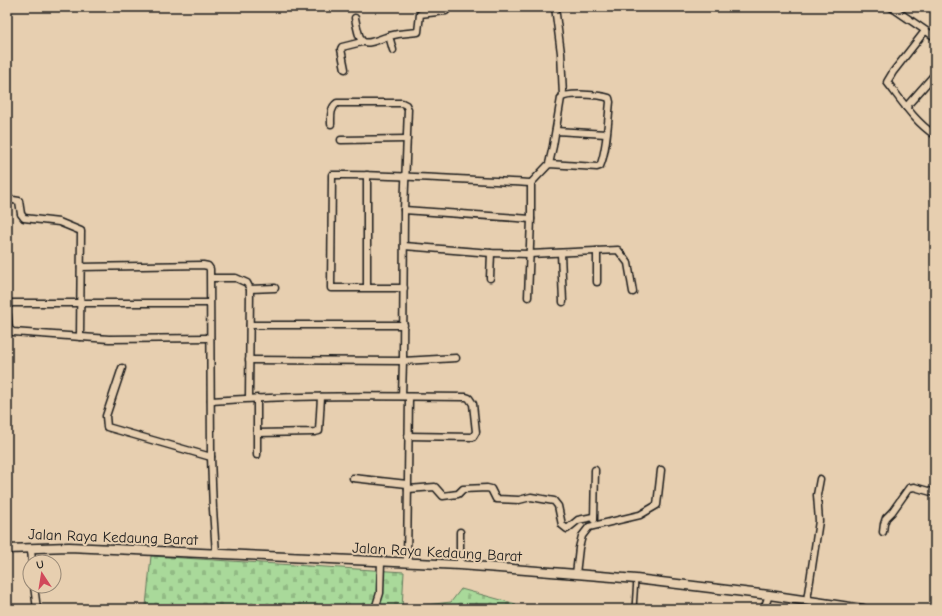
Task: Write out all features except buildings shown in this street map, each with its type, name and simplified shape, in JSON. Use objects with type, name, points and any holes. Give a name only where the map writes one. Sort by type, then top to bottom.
[{"type":"street","points":[[345,69],[341,49],[342,47],[362,42],[369,43],[398,34],[418,32],[420,14],[446,11],[447,7]]},
{"type":"street","points":[[528,297],[531,184],[549,164],[556,131],[560,100],[563,96],[561,53],[555,7]]},
{"type":"street","points":[[891,7],[935,37]]},
{"type":"street","points":[[355,18],[362,42]]},
{"type":"street","points":[[925,31],[887,82],[906,107],[928,130],[935,135]]},
{"type":"street","points":[[389,36],[393,50]]},
{"type":"street","points":[[906,107],[935,74]]},
{"type":"street","points":[[549,164],[599,167],[602,161],[610,102],[608,98],[600,96],[563,96]]},
{"type":"street","points":[[331,124],[333,106],[337,103],[402,104],[406,105],[408,108],[404,210],[403,361],[408,436],[407,563]]},
{"type":"street","points":[[556,131],[606,134]]},
{"type":"street","points":[[341,140],[407,139]]},
{"type":"street","points":[[404,288],[331,288],[332,175],[405,176],[531,184]]},
{"type":"street","points":[[367,175],[367,287]]},
{"type":"street","points":[[7,199],[19,201],[21,214],[24,218],[59,222],[81,231],[80,337]]},
{"type":"street","points":[[404,210],[531,219]]},
{"type":"street","points":[[404,246],[491,253],[529,254],[618,250],[628,264],[633,292]]},
{"type":"street","points":[[597,251],[598,282]]},
{"type":"street","points":[[490,278],[491,253]]},
{"type":"street","points":[[561,253],[563,302]]},
{"type":"street","points":[[81,267],[203,265],[209,268],[211,278],[211,457],[216,554]]},
{"type":"street","points":[[211,278],[236,278],[247,283],[250,289],[249,398]]},
{"type":"street","points":[[250,289],[275,288]]},
{"type":"street","points":[[210,303],[13,303],[8,304],[7,307],[9,329],[11,331],[80,337],[210,338]]},
{"type":"street","points":[[250,324],[404,325]]},
{"type":"street","points":[[250,360],[403,361],[456,358]]},
{"type":"street","points":[[122,368],[106,416],[107,427],[211,457]]},
{"type":"street","points":[[211,401],[249,398],[405,396],[468,398],[473,404],[476,432],[473,437],[408,436]]},
{"type":"street","points":[[257,433],[315,432],[319,430],[321,397]]},
{"type":"street","points":[[257,398],[257,455]]},
{"type":"street","points":[[595,470],[593,517],[595,525]]},
{"type":"street","points":[[576,574],[582,536],[590,527],[640,515],[657,505],[661,470]]},
{"type":"street","points":[[354,478],[408,486],[435,487],[443,496],[458,494],[464,489],[488,488],[491,489],[496,500],[519,500],[531,497],[554,501],[558,506],[562,525],[567,529],[578,520],[593,517]]},
{"type":"street","points":[[807,600],[819,521],[817,495],[820,479]]},
{"type":"street","points":[[883,532],[886,518],[909,488],[914,487],[935,493]]},
{"type":"street","points":[[460,532],[460,565]]},
{"type":"street","name":"Jalan Raya Kedaung Barat","points":[[7,548],[69,547],[460,565],[636,579],[807,600],[863,609]]},
{"type":"street","points":[[31,548],[31,554]]},
{"type":"street","points":[[375,609],[380,593],[381,562]]},
{"type":"street","points":[[35,594],[37,609]]},
{"type":"street","points":[[764,609],[769,595]]},
{"type":"lane","points":[[634,609],[636,579]]},
{"type":"green space","points":[[151,556],[404,572],[402,608],[451,602],[461,589],[516,604],[514,609],[106,609],[146,606]]}]
